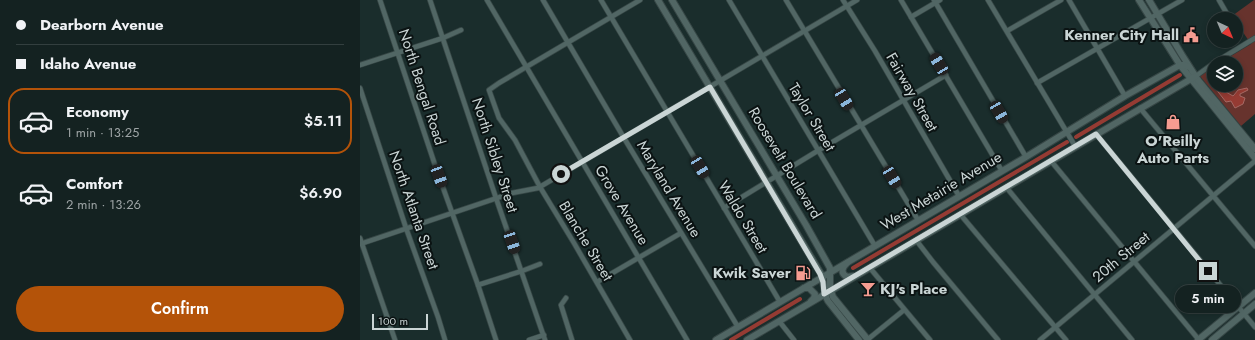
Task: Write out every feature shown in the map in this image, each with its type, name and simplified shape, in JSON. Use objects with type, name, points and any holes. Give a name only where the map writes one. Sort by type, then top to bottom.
[{"type":"main road","name":"Roosevelt Boulevard","points":[[658,0],[822,277],[824,294],[829,304],[859,340]]},
{"type":"main road","name":"Roosevelt Boulevard","points":[[672,0],[814,238],[829,266],[831,291],[834,300],[868,340]]},
{"type":"main road","points":[[1139,0],[1180,65],[1255,148]]},
{"type":"main road","points":[[1149,0],[1189,67],[1193,78],[1255,160]]},
{"type":"main road","points":[[1161,35],[1167,31]]},
{"type":"main road","points":[[1180,65],[1189,67]]},
{"type":"main road","name":"West Metairie Avenue","points":[[716,340],[1026,157],[1125,96],[1180,65]]},
{"type":"main road","name":"West Metairie Avenue","points":[[747,340],[1074,146],[1193,78]]},
{"type":"main road","points":[[1245,146],[1249,147],[1255,154]]},
{"type":"main road","points":[[849,261],[842,270],[842,273],[847,277],[855,276]]},
{"type":"main road","points":[[804,288],[809,288],[815,294],[810,303]]},
{"type":"main road","points":[[1198,340],[1255,293]]},
{"type":"main road","points":[[1212,340],[1255,304]]},
{"type":"street","name":"North Bengal Road","points":[[380,0],[496,340]]},
{"type":"street","name":"North Sibley Street","points":[[430,0],[544,338]]},
{"type":"street","name":"Grove Avenue","points":[[487,0],[687,340]]},
{"type":"street","name":"Maryland Avenue","points":[[543,0],[738,327]]},
{"type":"street","name":"Waldo Street","points":[[601,0],[780,302]]},
{"type":"street","points":[[526,67],[640,0]]},
{"type":"street","name":"Taylor Street","points":[[729,0],[876,246]]},
{"type":"street","points":[[786,0],[860,126],[918,220]]},
{"type":"street","name":"Fairway Street","points":[[843,0],[875,51],[959,196]]},
{"type":"street","points":[[361,244],[496,198],[540,187],[857,0]]},
{"type":"street","points":[[901,0],[1002,171]]},
{"type":"street","points":[[988,0],[1074,146]]},
{"type":"street","points":[[1007,31],[1061,0]]},
{"type":"street","points":[[1069,0],[1125,96]]},
{"type":"street","points":[[1038,83],[1182,0]]},
{"type":"street","points":[[1219,0],[1226,12]]},
{"type":"street","points":[[911,17],[936,1],[1026,157]]},
{"type":"street","points":[[360,65],[443,38],[461,30]]},
{"type":"street","name":"West Metairie Avenue","points":[[1225,56],[1255,38]]},
{"type":"street","name":"Blanche Street","points":[[526,67],[489,90],[499,118],[515,140],[540,187],[630,340]]},
{"type":"street","name":"West Metairie Avenue","points":[[1193,78],[1207,68]]},
{"type":"street","points":[[724,208],[765,182],[946,76]]},
{"type":"street","name":"North Atlanta Street","points":[[360,88],[445,340]]},
{"type":"street","points":[[1140,108],[1255,246]]},
{"type":"street","points":[[1096,134],[1255,327]]},
{"type":"street","name":"20th Street","points":[[1040,340],[1255,160]]},
{"type":"street","points":[[1051,161],[1198,340]]},
{"type":"street","points":[[1006,187],[1132,340]]},
{"type":"street","points":[[960,214],[1066,340]]},
{"type":"street","points":[[597,282],[681,233]]},
{"type":"street","points":[[360,238],[395,340]]},
{"type":"street","points":[[916,240],[998,340]]},
{"type":"street","points":[[478,285],[540,264]]},
{"type":"street","points":[[870,268],[930,340]]},
{"type":"street","points":[[566,298],[561,305],[572,340]]},
{"type":"street","points":[[868,340],[904,310]]},
{"type":"street","points":[[779,321],[794,340]]},
{"type":"street","points":[[529,340],[544,338]]},
{"type":"shaded area","points":[[1255,0],[1255,114],[1241,126],[1213,92],[1243,92],[1243,56],[1231,56],[1251,44],[1243,32],[1243,12],[1238,12]]},
{"type":"shaded area","points":[[1207,70],[1207,85],[1199,75]]},
{"type":"shaded area","points":[[1247,88],[1248,90],[1240,94],[1240,96],[1245,98],[1243,104],[1235,108],[1231,101],[1226,102],[1218,92],[1226,92],[1233,96],[1236,92],[1243,92],[1243,89]]},
{"type":"waterway","points":[[1076,137],[1180,75]]},
{"type":"waterway","points":[[853,268],[1067,142]]},
{"type":"waterway","points":[[731,340],[800,299]]},
{"type":"place","name":"Kenner City Hall","points":[[1191,35]]},
{"type":"place","name":"O'Reilly Auto Parts","points":[[1173,122]]},
{"type":"place","name":"Kwik Saver","points":[[803,273]]},
{"type":"place","name":"KJ's Place","points":[[868,289]]},
{"type":"route","points":[[561,174],[710,87],[822,277],[824,294],[1096,134],[1208,271]]}]
